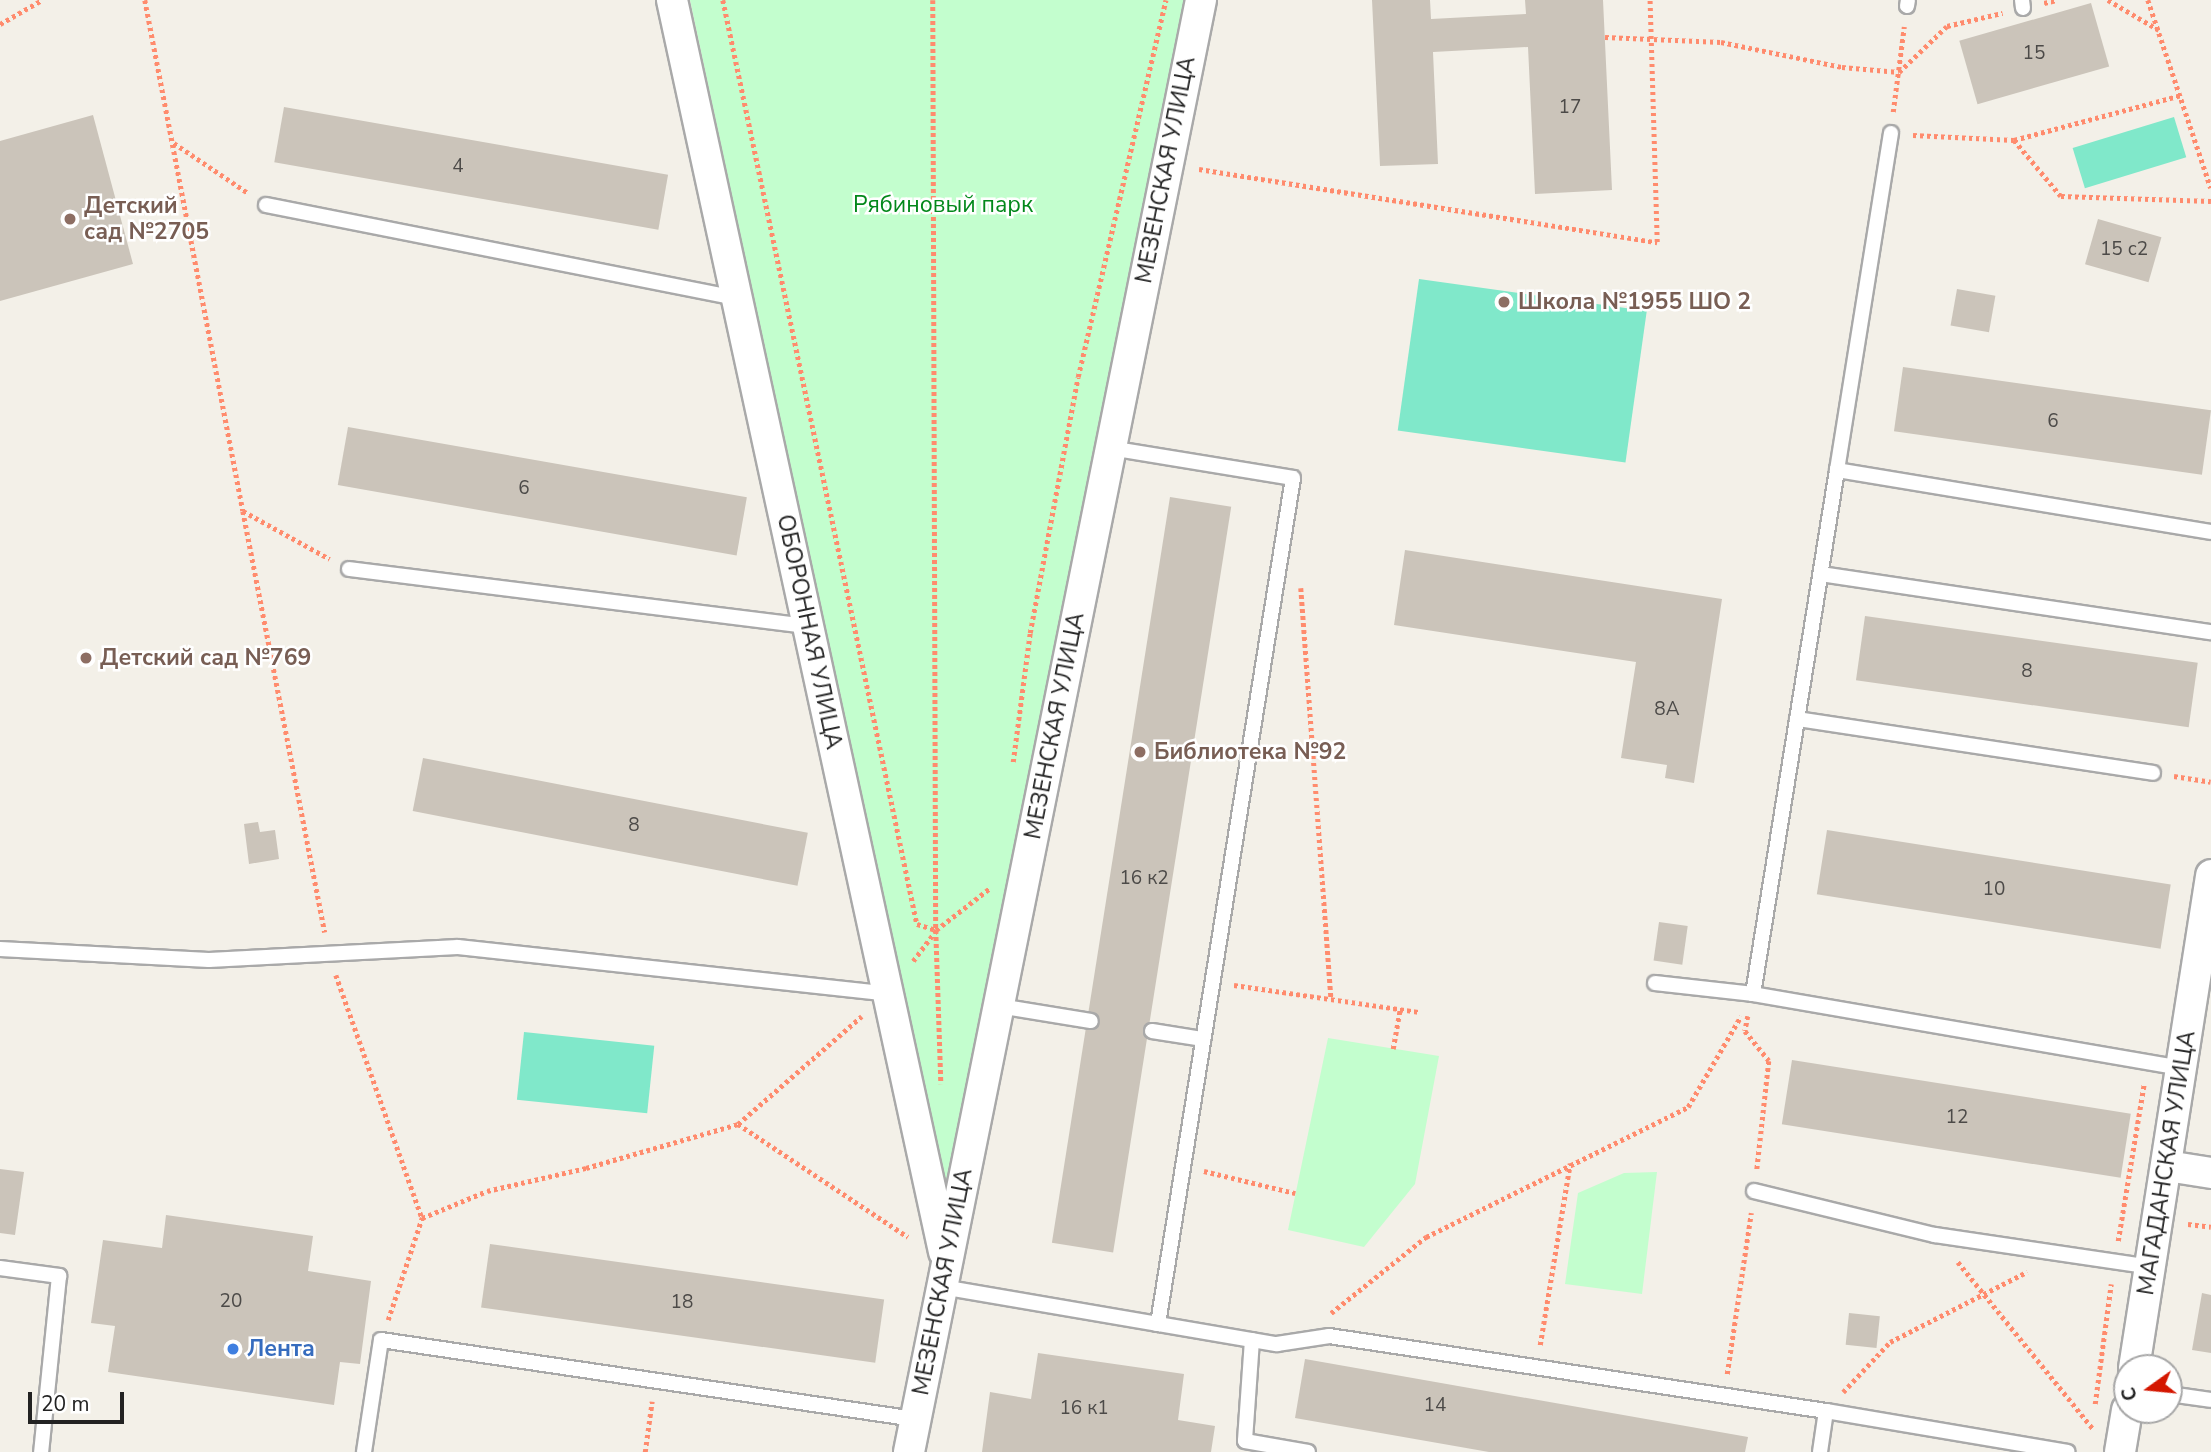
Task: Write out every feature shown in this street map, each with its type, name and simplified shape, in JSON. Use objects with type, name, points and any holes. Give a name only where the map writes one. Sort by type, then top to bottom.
[{"type":"street","name":"ОБОРОННАЯ УЛИЦА","points":[[672,0],[888,994],[944,1275]]},
{"type":"street","name":"МЕЗЕНСКАЯ УЛИЦА","points":[[909,1452],[1201,0]]},
{"type":"street","name":"МАГАДАНСКАЯ УЛИЦА","points":[[2136,1354],[2211,875]]},
{"type":"street","points":[[2167,1166],[2211,1173]]},
{"type":"street","points":[[2109,1444],[2120,1424]]},
{"type":"lane","points":[[1754,994],[1891,134]]},
{"type":"lane","points":[[266,205],[735,299]]},
{"type":"lane","points":[[1110,448],[1293,478],[1158,1324]]},
{"type":"lane","points":[[1837,470],[2211,532]]},
{"type":"lane","points":[[349,569],[809,626]]},
{"type":"lane","points":[[1821,574],[2211,632]]},
{"type":"lane","points":[[1797,719],[2153,773]]},
{"type":"lane","points":[[0,949],[209,960],[458,947],[888,994]]},
{"type":"lane","points":[[1655,983],[1754,994],[2182,1068]]},
{"type":"lane","points":[[999,1006],[1091,1021]]},
{"type":"lane","points":[[1152,1031],[1203,1039]]},
{"type":"lane","points":[[1754,1191],[1936,1235],[2151,1267]]},
{"type":"lane","points":[[0,1268],[59,1276],[41,1452]]},
{"type":"lane","points":[[944,1275],[1158,1324],[1277,1344],[1329,1336],[1826,1410],[2068,1452]]},
{"type":"lane","points":[[364,1452],[381,1340],[915,1419]]},
{"type":"lane","points":[[1252,1340],[1244,1447],[1308,1452]]},
{"type":"lane","points":[[2183,1396],[2211,1400]]},
{"type":"lane","points":[[1820,1452],[1826,1410]]},
{"type":"path","points":[[0,24],[42,0]]},
{"type":"path","points":[[145,0],[329,954],[422,1219],[381,1340]]},
{"type":"path","points":[[723,0],[917,924],[936,930]]},
{"type":"path","points":[[933,0],[936,930]]},
{"type":"path","points":[[1012,771],[1030,633],[1078,377],[1167,0]]},
{"type":"path","points":[[1168,164],[1657,242],[1650,0]]},
{"type":"path","points":[[2108,0],[2159,30]]},
{"type":"path","points":[[2148,0],[2211,188]]},
{"type":"path","points":[[1907,3],[1891,134],[2014,140],[2182,95]]},
{"type":"path","points":[[1605,37],[1652,36],[1721,42],[1842,66],[1899,72],[1947,26],[2023,4]]},
{"type":"path","points":[[2014,140],[2061,196],[2211,201]]},
{"type":"path","points":[[172,142],[266,205]]},
{"type":"path","points":[[243,511],[349,569]]},
{"type":"path","points":[[1300,574],[1331,999]]},
{"type":"path","points":[[2179,777],[2211,782]]},
{"type":"path","points":[[936,930],[998,882]]},
{"type":"path","points":[[1213,981],[1420,1013]]},
{"type":"path","points":[[422,1219],[488,1191],[586,1168],[738,1124],[888,994]]},
{"type":"path","points":[[1325,1317],[1349,1303],[1426,1237],[1570,1162],[1688,1107],[1754,994]]},
{"type":"path","points":[[1393,1049],[1400,1010]]},
{"type":"path","points":[[738,1124],[944,1275]]},
{"type":"path","points":[[1537,1365],[1570,1162]]},
{"type":"path","points":[[1183,1166],[1295,1193]]},
{"type":"path","points":[[1936,1235],[2109,1444]]},
{"type":"path","points":[[1826,1410],[1890,1342],[2062,1254]]},
{"type":"path","points":[[645,1452],[655,1380]]},
{"type":"green space","name":"Рябиновый парк","points":[[690,0],[1193,0],[949,1213]]},
{"type":"green space","points":[[2174,117],[2186,157],[2085,188],[2073,148]]},
{"type":"green space","points":[[1419,279],[1647,311],[1625,463],[1398,431]]},
{"type":"green space","points":[[524,1032],[654,1046],[647,1113],[517,1100]]},
{"type":"green space","points":[[1328,1038],[1439,1056],[1415,1184],[1364,1247],[1288,1230]]},
{"type":"green space","points":[[1657,1172],[1642,1294],[1565,1284],[1578,1193],[1624,1173]]},
{"type":"building","points":[[1372,0],[1430,0],[1431,19],[1526,14],[1525,0],[1603,0],[1612,190],[1535,194],[1528,47],[1433,52],[1438,164],[1380,166]]},
{"type":"building","points":[[2091,3],[2109,66],[1977,104],[1959,41]]},
{"type":"building","points":[[284,107],[668,175],[658,230],[274,162]]},
{"type":"building","points":[[93,115],[133,264],[0,301],[0,141]]},
{"type":"building","points":[[2098,219],[2161,237],[2148,282],[2085,264]]},
{"type":"building","points":[[1957,289],[1995,296],[1989,332],[1951,325]]},
{"type":"building","points":[[1903,367],[2211,410],[2202,475],[1894,431]]},
{"type":"building","points":[[348,427],[747,497],[737,555],[338,485]]},
{"type":"building","points":[[1170,497],[1231,507],[1113,1252],[1052,1243]]},
{"type":"building","points":[[1405,550],[1722,599],[1694,783],[1665,778],[1667,765],[1621,758],[1636,662],[1394,625]]},
{"type":"building","points":[[1865,616],[2198,663],[2189,727],[1856,680]]},
{"type":"building","points":[[423,758],[808,833],[797,886],[413,811]]},
{"type":"building","points":[[258,822],[260,832],[275,830],[279,859],[249,864],[244,824]]},
{"type":"building","points":[[1827,830],[2171,884],[2161,949],[1817,894]]},
{"type":"building","points":[[1659,922],[1688,926],[1682,965],[1654,961]]},
{"type":"building","points":[[1792,1060],[2131,1114],[2121,1178],[1782,1124]]},
{"type":"building","points":[[0,1169],[24,1172],[15,1235],[0,1233]]},
{"type":"building","points":[[166,1215],[313,1236],[308,1271],[371,1281],[360,1364],[340,1362],[334,1405],[108,1372],[115,1326],[91,1323],[103,1240],[162,1248]]},
{"type":"building","points":[[490,1244],[884,1299],[875,1363],[481,1307]]},
{"type":"building","points":[[2202,1293],[2211,1295],[2211,1353],[2192,1350]]},
{"type":"building","points":[[1849,1313],[1880,1316],[1876,1348],[1846,1345]]},
{"type":"building","points":[[1038,1353],[1184,1374],[1178,1420],[1215,1426],[1211,1452],[982,1452],[990,1392],[1031,1399]]},
{"type":"building","points":[[1305,1359],[1748,1437],[1745,1452],[1489,1452],[1295,1418]]},
{"type":"place","name":"Детский сад №2705","points":[[70,219]]},
{"type":"place","name":"Школа №1955 ШО 2","points":[[1504,302]]},
{"type":"place","name":"Детский сад №769","points":[[86,658]]},
{"type":"place","name":"Библиотека №92","points":[[1140,752]]},
{"type":"place","name":"Лента","points":[[233,1349]]}]
